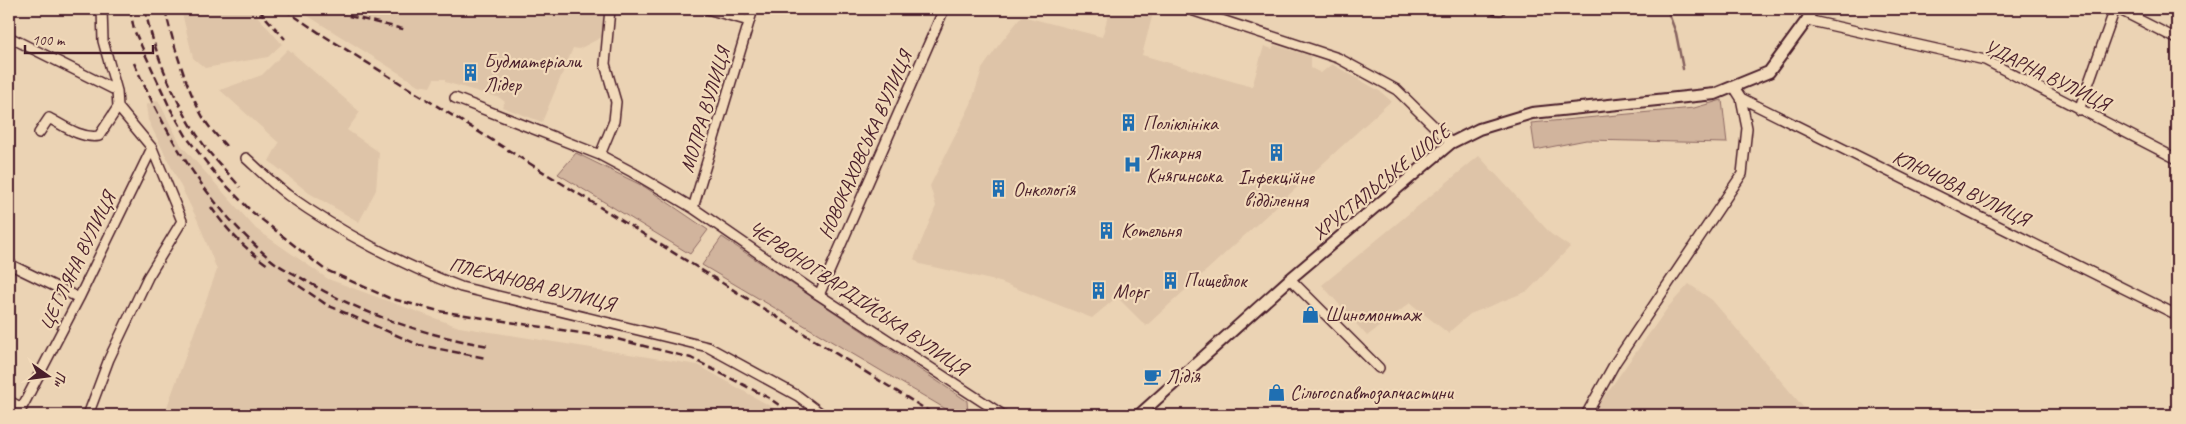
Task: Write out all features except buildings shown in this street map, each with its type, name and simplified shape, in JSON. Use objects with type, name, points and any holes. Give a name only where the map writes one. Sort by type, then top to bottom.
[{"type":"street","points":[[88,415],[110,359],[148,277],[182,221],[152,148],[118,107],[117,91],[102,41],[102,9]]},
{"type":"street","points":[[600,155],[614,121],[616,102],[605,64],[610,9]]},
{"type":"street","points":[[707,9],[749,21]]},
{"type":"street","name":"МОПРА ВУЛИЦЯ","points":[[694,208],[753,9]]},
{"type":"street","name":"НОВОКАХОВСЬКА ВУЛИЦЯ","points":[[819,295],[944,9]]},
{"type":"street","points":[[1188,9],[1338,58],[1397,90],[1451,143]]},
{"type":"street","name":"ХРУСТАЛЬСЬКЕ ШОСЕ","points":[[1139,415],[1290,279],[1451,143],[1479,129],[1532,113],[1715,94],[1734,87],[1769,72],[1807,20],[1812,9]]},
{"type":"street","points":[[2079,110],[2117,9],[2177,39]]},
{"type":"street","name":"УДАРНА ВУЛИЦЯ","points":[[1807,20],[1985,60],[2177,159]]},
{"type":"street","points":[[9,38],[117,91]]},
{"type":"street","points":[[1586,415],[1615,364],[1742,174],[1747,128],[1741,98],[1734,87]]},
{"type":"street","name":"ЧЕРВОНОГВАРДІЙСЬКА ВУЛИЦЯ","points":[[455,98],[600,155],[694,208],[819,295],[1003,415]]},
{"type":"street","name":"КЛЮЧОВА ВУЛИЦЯ","points":[[1741,98],[2177,315]]},
{"type":"street","points":[[39,133],[49,118],[90,138],[99,136],[118,107]]},
{"type":"street","name":"ЦЕГЛЯНА ВУЛИЦЯ","points":[[20,412],[79,298],[152,148]]},
{"type":"street","name":"ПЛЕХАНОВА ВУЛИЦЯ","points":[[246,158],[288,196],[391,258],[429,275],[461,287],[708,348],[798,396],[823,415]]},
{"type":"street","points":[[9,264],[79,298]]},
{"type":"street","points":[[1290,279],[1379,368]]},
{"type":"street","points":[[9,401],[20,412]]},
{"type":"shaded area","points":[[181,9],[251,9],[282,44],[268,57],[205,68],[193,58]]},
{"type":"shaded area","name":"Будматеріали Лідер","points":[[297,9],[600,9],[604,14],[604,28],[602,37],[579,49],[573,48],[542,122],[502,107],[505,102],[500,98],[445,82],[445,79],[434,79],[430,87],[418,85]]},
{"type":"shaded area","name":"Лікарня Княгинська","points":[[1110,9],[1137,9],[1153,13],[1142,55],[1252,87],[1264,46],[1272,49],[1274,45],[1311,56],[1311,68],[1321,73],[1332,64],[1381,92],[1391,101],[1146,326],[1117,297],[1092,318],[1000,282],[920,264],[914,259],[936,206],[930,186],[971,104],[982,69],[998,46],[1022,16],[1102,37]]},
{"type":"shaded area","points":[[288,49],[360,112],[347,130],[379,152],[376,190],[359,222],[309,193],[269,161],[279,143],[220,90],[262,75]]},
{"type":"shaded area","points":[[158,100],[181,145],[256,229],[328,279],[459,327],[698,365],[786,415],[164,415],[217,270],[198,221],[148,120],[146,105]]},
{"type":"shaded area","points":[[1722,100],[1727,143],[1586,140],[1535,150],[1531,123],[1694,108]]},
{"type":"shaded area","points":[[576,153],[645,187],[708,230],[690,254],[558,174]]},
{"type":"shaded area","points":[[1479,156],[1551,234],[1570,247],[1528,291],[1470,314],[1448,333],[1410,303],[1367,336],[1322,285]]},
{"type":"shaded area","points":[[722,237],[967,401],[968,415],[956,415],[702,265]]},
{"type":"shaded area","points":[[1689,284],[1712,300],[1810,415],[1591,415],[1669,306]]},
{"type":"waterway","points":[[1667,9],[1676,33],[1683,69]]},
{"type":"railway","points":[[130,9],[134,30],[170,108],[188,139],[217,176],[251,211],[324,269],[389,298],[439,311],[613,338],[691,358],[769,398],[793,415]]},
{"type":"railway","points":[[145,9],[155,45],[178,102],[198,137],[240,187]]},
{"type":"railway","points":[[165,9],[176,51],[191,93],[206,123],[226,146]]},
{"type":"railway","points":[[258,9],[285,39]]},
{"type":"railway","points":[[284,9],[321,34],[935,415]]},
{"type":"railway","points":[[339,9],[349,16],[407,30]]},
{"type":"railway","points":[[134,63],[175,144],[191,168],[226,215],[272,261],[320,289],[366,311],[414,329],[489,346]]},
{"type":"railway","points":[[211,207],[237,238],[268,265]]},
{"type":"railway","points":[[289,279],[327,305],[419,345],[486,358]]},
{"type":"place","name":"Будматеріали Лідер","points":[[470,72]]},
{"type":"place","name":"Поліклініка","points":[[1129,123]]},
{"type":"place","name":"Інфекційне відділення","points":[[1276,153]]},
{"type":"place","name":"Лікарня Княгинська","points":[[1132,164]]},
{"type":"place","name":"Онкологія","points":[[999,189]]},
{"type":"place","name":"Котельня","points":[[1107,230]]},
{"type":"place","name":"Пищеблок","points":[[1170,280]]},
{"type":"place","name":"Морг","points":[[1099,291]]},
{"type":"place","name":"Шиномонтаж","points":[[1311,314]]},
{"type":"place","name":"Лідія","points":[[1152,376]]},
{"type":"place","name":"Сільгоспавтозапчастини","points":[[1276,392]]}]
